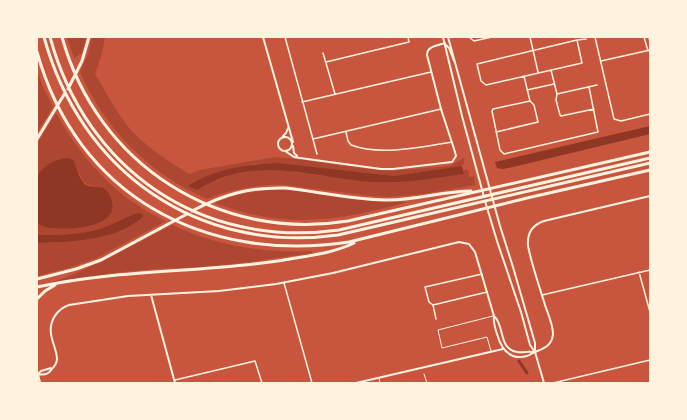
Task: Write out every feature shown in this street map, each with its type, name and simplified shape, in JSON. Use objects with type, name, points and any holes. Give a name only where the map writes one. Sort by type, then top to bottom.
[{"type":"highway","points":[[44,37],[56,73],[73,108],[94,140],[115,164],[142,187],[172,206],[204,221],[238,231],[263,236],[319,238],[343,234],[650,163]]},
{"type":"highway","points":[[50,37],[64,81],[81,113],[101,141],[127,168],[158,192],[188,209],[218,221],[249,229],[296,234],[339,230],[650,158]]},
{"type":"highway","points":[[62,37],[71,63],[83,90],[102,121],[123,146],[145,167],[170,185],[193,198],[222,211],[251,219],[275,223],[304,225],[325,224],[360,219],[650,152]]},
{"type":"highway","points":[[37,139],[74,79],[82,61],[89,37]]},
{"type":"highway","points":[[37,52],[53,98],[68,125],[99,166],[117,183],[157,211],[202,232],[228,240],[256,244],[303,247],[330,245],[360,240],[477,210],[650,170]]},
{"type":"highway","points":[[37,279],[76,269],[102,260],[207,203],[222,197],[254,189],[270,187],[307,190],[385,200],[417,198],[459,191],[477,191]]},
{"type":"highway","points":[[37,287],[116,274],[257,264],[342,248],[360,240]]},
{"type":"highway","points":[[37,299],[45,291],[58,283]]},
{"type":"main road","points":[[37,374],[40,383]]},
{"type":"street","points":[[263,37],[293,144],[294,154],[300,158]]},
{"type":"street","points":[[288,37],[285,37],[317,154]]},
{"type":"street","points":[[326,62],[409,42],[408,37]]},
{"type":"street","points":[[443,37],[462,116],[491,222],[521,312],[530,345],[535,352]]},
{"type":"street","points":[[448,37],[498,218],[520,289],[544,383]]},
{"type":"street","points":[[469,37],[474,41],[492,37]]},
{"type":"street","points":[[530,37],[538,73]]},
{"type":"street","points":[[595,37],[615,119],[620,121],[650,114]]},
{"type":"street","points":[[601,61],[649,50],[644,37]]},
{"type":"street","points":[[649,37],[650,42]]},
{"type":"street","points":[[578,40],[582,63],[486,85],[483,84],[477,64],[578,40],[586,39]]},
{"type":"street","points":[[288,126],[286,133],[279,140],[278,147],[294,157],[381,169],[407,168],[452,162],[456,156],[441,109],[427,55],[427,52],[431,47],[444,44]]},
{"type":"street","points":[[444,44],[448,48],[456,64]]},
{"type":"street","points":[[323,53],[335,94]]},
{"type":"street","points":[[551,70],[557,94],[556,100],[561,116],[594,109]]},
{"type":"street","points":[[302,102],[431,72]]},
{"type":"street","points":[[496,132],[538,122],[534,105],[530,101],[524,76]]},
{"type":"street","points":[[527,90],[555,84]]},
{"type":"street","points":[[557,94],[597,85]]},
{"type":"street","points":[[530,101],[493,109],[492,111],[500,150],[504,154],[598,132],[589,87]]},
{"type":"street","points":[[313,139],[441,109]]},
{"type":"street","points":[[346,132],[348,141],[351,145],[380,150],[403,149],[452,142]]},
{"type":"street","points":[[282,137],[289,137],[293,144]]},
{"type":"street","points":[[285,151],[291,149],[293,144]]},
{"type":"street","points":[[494,316],[493,320],[497,335],[503,349],[510,355],[519,357],[528,356],[548,346],[553,336],[551,323],[528,246],[528,236],[533,228],[544,221],[650,196]]},
{"type":"street","points":[[37,374],[42,375],[48,373],[56,364],[57,359],[51,334],[51,326],[55,316],[62,309],[70,305],[84,302],[151,295],[219,291],[284,283],[338,272],[455,242],[464,242],[471,246],[476,252],[494,316],[497,319],[504,341],[508,348],[518,352],[535,352]]},
{"type":"street","points":[[542,295],[650,270]]},
{"type":"street","points":[[639,272],[650,312]]},
{"type":"street","points":[[436,319],[433,305],[429,302],[425,287],[482,274]]},
{"type":"street","points":[[284,283],[312,383]]},
{"type":"street","points":[[433,305],[487,292]]},
{"type":"street","points":[[151,295],[175,382],[256,362],[262,383]]},
{"type":"street","points":[[356,383],[503,349]]},
{"type":"street","points":[[553,383],[650,360]]},
{"type":"lane","points":[[492,351],[487,337],[442,348],[438,330],[494,316]]},
{"type":"lane","points":[[424,374],[427,383]]},
{"type":"lane","points":[[379,378],[380,383]]},
{"type":"shaded area","points":[[67,37],[86,37],[82,53],[74,58]]},
{"type":"shaded area","points":[[92,37],[105,37],[102,53],[95,74],[125,122],[136,136],[150,148],[189,174],[200,170],[275,157],[389,171],[450,166],[464,158],[464,164],[459,167],[394,176],[279,163],[253,164],[220,171],[194,182],[196,190],[230,175],[261,170],[286,171],[372,182],[392,183],[464,174],[463,170],[467,169],[469,177],[474,176],[475,185],[424,194],[389,197],[285,185],[265,185],[226,192],[207,199],[166,176],[148,163],[116,131],[103,113],[80,72],[88,54]]},
{"type":"shaded area","points":[[37,70],[42,85],[53,107],[37,133]]},
{"type":"shaded area","points":[[56,113],[77,146],[102,176],[132,202],[166,221],[97,258],[69,268],[37,276],[37,243],[79,241],[108,235],[121,231],[144,216],[137,213],[104,227],[76,234],[37,235],[37,224],[102,186],[87,184],[82,179],[76,165],[61,159],[46,166],[37,177],[37,144]]},
{"type":"shaded area","points":[[650,126],[650,134],[517,166],[503,169],[497,168],[495,162]]},
{"type":"shaded area","points":[[68,158],[73,160],[81,180],[86,185],[103,188],[109,194],[113,205],[110,214],[104,220],[84,227],[50,228],[38,224],[37,176],[50,163]]},
{"type":"shaded area","points":[[279,163],[394,176],[462,166],[464,174],[396,182],[373,182],[302,172],[266,170],[249,171],[227,176],[197,190],[188,186],[220,171],[256,164]]},
{"type":"shaded area","points":[[291,190],[371,201],[408,202],[358,214],[312,220],[288,220],[265,217],[215,203],[246,193]]},
{"type":"shaded area","points":[[137,213],[144,216],[121,231],[108,235],[79,241],[37,243],[37,235],[68,234],[91,231],[109,226]]},
{"type":"shaded area","points":[[172,225],[205,238],[240,247],[294,252],[312,251],[312,253],[206,267],[122,272],[47,283],[65,278],[103,261]]},
{"type":"waterway","points":[[519,361],[527,373]]}]
